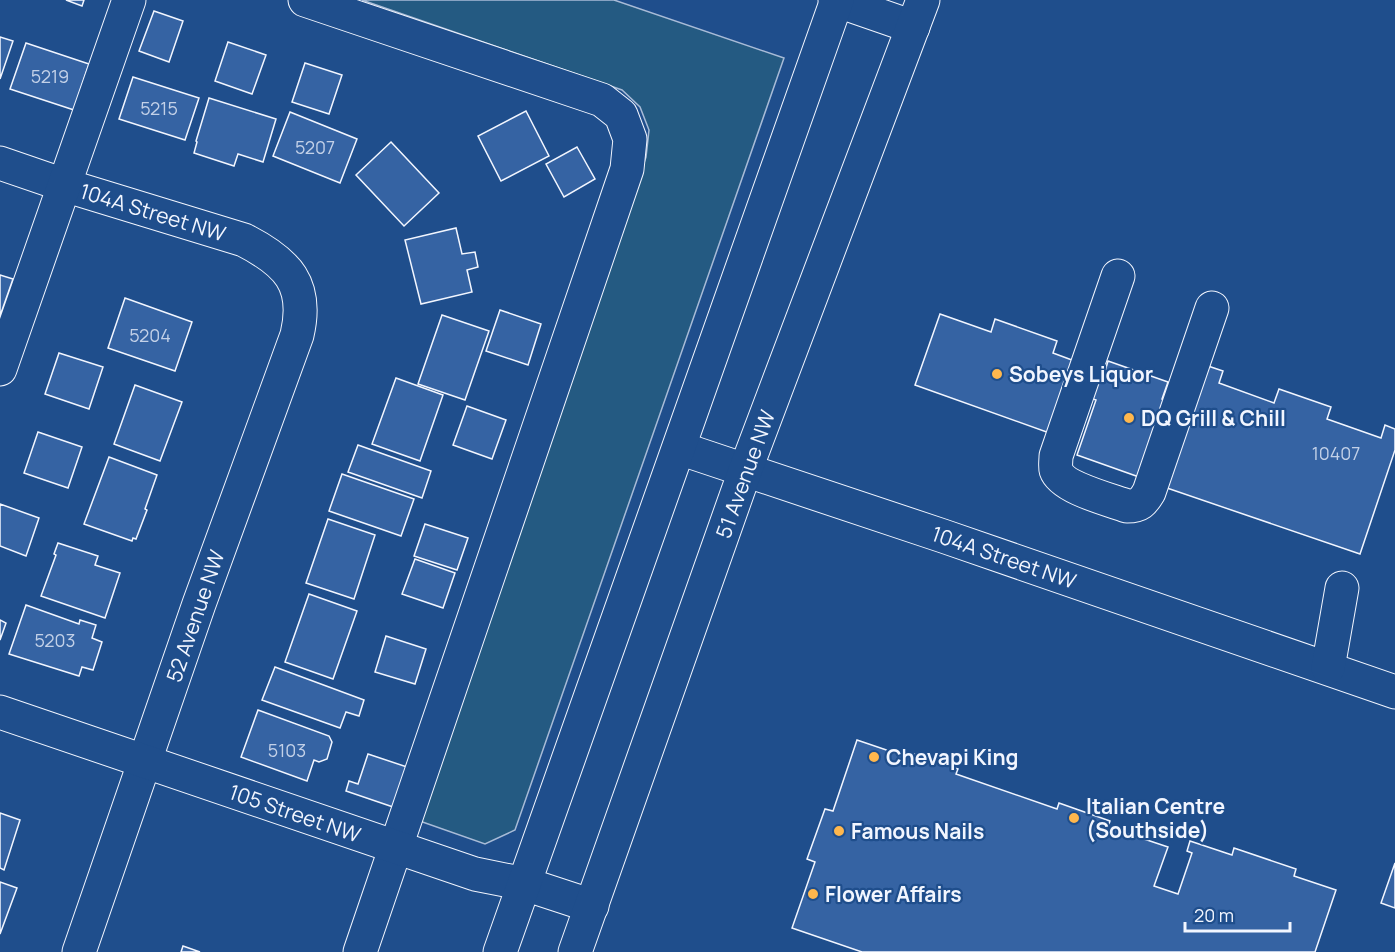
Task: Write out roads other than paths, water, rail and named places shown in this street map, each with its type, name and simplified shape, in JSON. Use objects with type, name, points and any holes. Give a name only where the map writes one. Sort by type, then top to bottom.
[{"type":"street","points":[[0,369],[129,0]]},
{"type":"street","points":[[305,0],[602,100],[621,115],[630,139],[627,169],[360,952]]},
{"type":"street","points":[[500,952],[836,0],[918,14]]},
{"type":"street","name":"51 Avenue NW","points":[[575,952],[745,471],[918,14]]},
{"type":"street","name":"104A Street NW","points":[[0,163],[244,240],[282,264],[293,280]]},
{"type":"street","points":[[1118,276],[1056,456],[1056,470],[1062,479],[1072,486],[1127,506],[1136,506],[1149,492],[1212,308]]},
{"type":"street","name":"52 Avenue NW","points":[[79,952],[199,604],[297,335],[301,319],[300,298],[293,280]]},
{"type":"street","name":"104A Street NW","points":[[679,448],[943,536],[1395,692]]},
{"type":"street","points":[[1328,669],[1342,588]]},
{"type":"street","name":"105 Street NW","points":[[0,712],[475,874],[525,884],[592,906]]},
{"type":"place","name":"Sobeys Liquor","points":[[997,374]]},
{"type":"place","name":"DQ Grill & Chill","points":[[1129,418]]},
{"type":"place","name":"Chevapi King","points":[[874,757]]},
{"type":"place","name":"Italian Centre (Southside)","points":[[1074,818]]},
{"type":"place","name":"Famous Nails","points":[[839,831]]},
{"type":"place","name":"Flower Affairs","points":[[813,894]]}]
